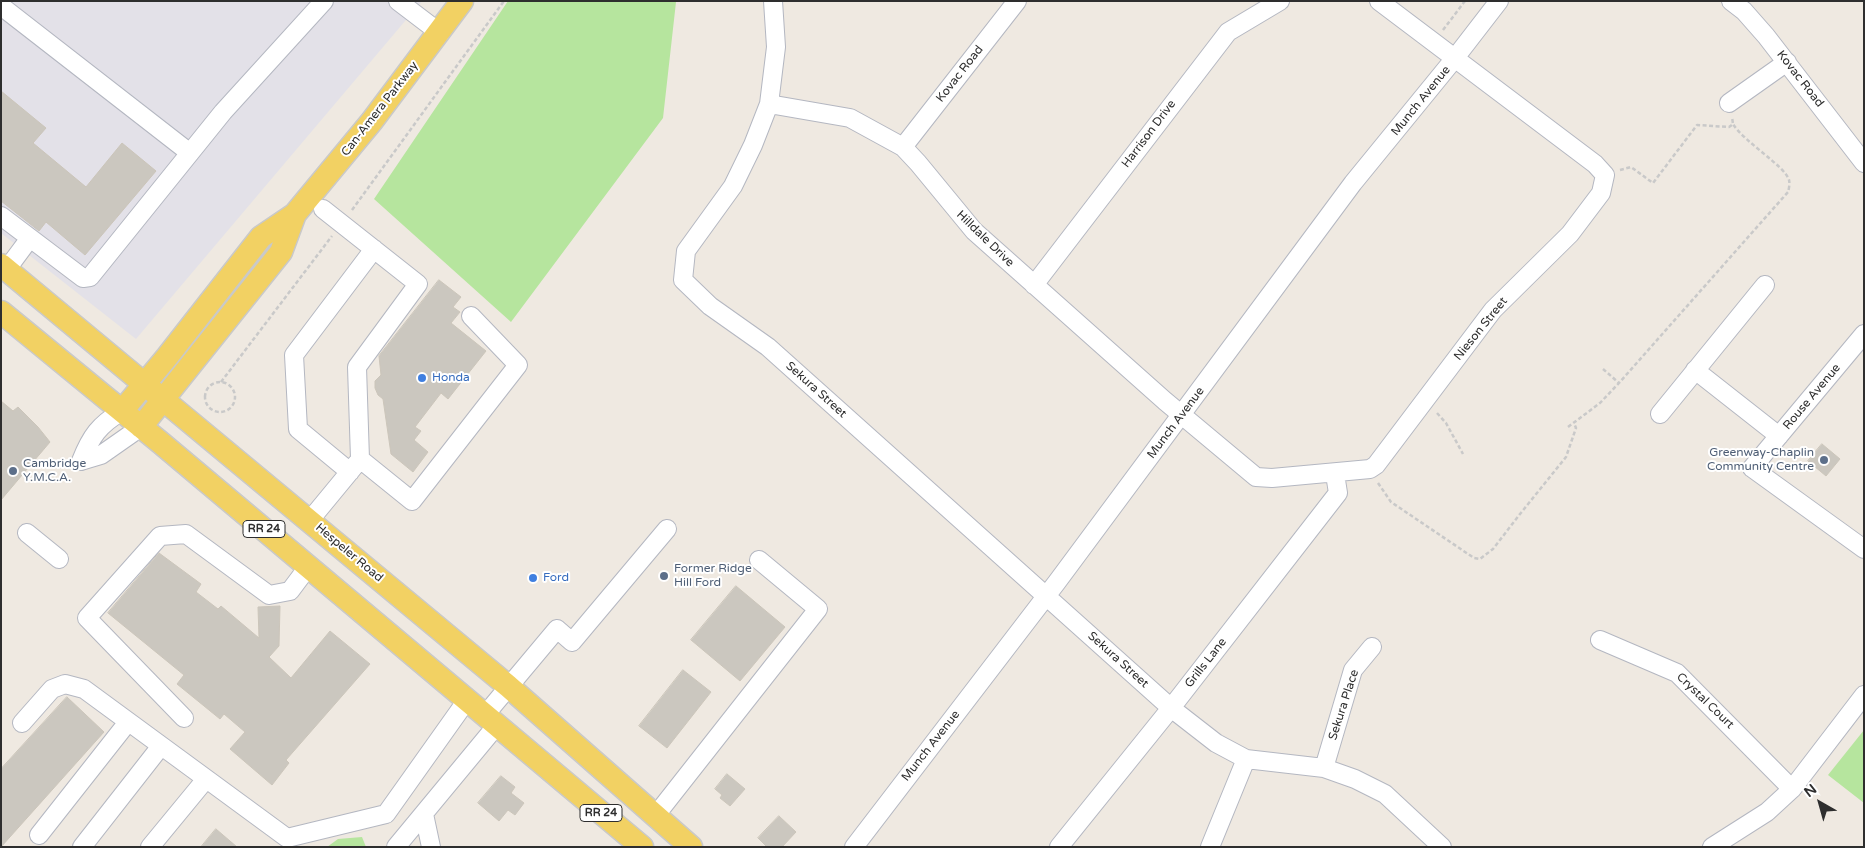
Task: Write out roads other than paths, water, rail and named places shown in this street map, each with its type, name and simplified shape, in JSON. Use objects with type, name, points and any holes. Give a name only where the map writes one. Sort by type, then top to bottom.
[{"type":"main road","name":"Can-Amera Parkway","points":[[122,411],[261,237],[295,214],[372,121],[440,33],[462,1]]},
{"type":"main road","name":"Can-Amera Parkway","points":[[142,427],[281,252],[295,214]]},
{"type":"main road","name":"Hespeler Road","points":[[4,267],[508,686],[691,847]]},
{"type":"main road","name":"RR 24","points":[[1,312],[142,427],[642,847]]},
{"type":"street","points":[[1,216],[82,278],[90,277],[223,112],[324,1]]},
{"type":"street","points":[[398,1],[440,33]]},
{"type":"street","name":"Sekura Street","points":[[773,1],[776,47],[770,104],[754,145],[733,186],[686,250],[683,280],[710,306],[768,347],[1171,708],[1216,743],[1246,759]]},
{"type":"street","name":"Kovac Road","points":[[903,148],[1017,1]]},
{"type":"street","name":"Harrison Drive","points":[[1034,285],[1228,32],[1280,1]]},
{"type":"street","points":[[1379,1],[1455,58]]},
{"type":"street","name":"Munch Avenue","points":[[854,847],[1046,596],[1354,184],[1499,1]]},
{"type":"street","name":"Kovac Road","points":[[1731,1],[1744,10],[1787,62],[1864,163]]},
{"type":"street","points":[[1,6],[190,153]]},
{"type":"street","name":"Nieson Street","points":[[1335,474],[1370,469],[1376,465],[1493,310],[1570,234],[1601,193],[1605,175],[1595,164],[1455,58]]},
{"type":"street","points":[[1729,103],[1787,62]]},
{"type":"street","name":"Hilldale Drive","points":[[770,104],[850,118],[903,148],[918,163],[958,214],[974,231],[1182,415]]},
{"type":"street","points":[[310,520],[355,465],[357,366],[418,284],[323,209]]},
{"type":"street","points":[[4,267],[30,238]]},
{"type":"street","points":[[374,249],[294,355],[298,429],[412,501],[518,365],[471,316]]},
{"type":"street","points":[[1660,414],[1765,285]]},
{"type":"street","name":"Rouse Avenue","points":[[1864,334],[1752,468],[1864,549]]},
{"type":"street","points":[[1695,370],[1779,436]]},
{"type":"street","points":[[122,411],[106,421],[89,442],[81,462],[101,455],[142,427]]},
{"type":"street","points":[[1182,415],[1256,477],[1272,478],[1335,474]]},
{"type":"street","name":"Grills Lane","points":[[1059,847],[1171,708],[1338,493],[1335,474]]},
{"type":"street","points":[[396,847],[424,814],[491,720],[508,686],[557,629],[572,642],[667,529]]},
{"type":"street","points":[[27,533],[59,559]]},
{"type":"street","points":[[184,718],[87,618],[160,536],[186,534],[269,595],[290,591],[308,567]]},
{"type":"street","points":[[656,815],[818,609],[759,560]]},
{"type":"street","name":"Crystal Court","points":[[1600,640],[1678,672],[1792,788]]},
{"type":"street","name":"Sekura Place","points":[[1324,768],[1353,670],[1372,647]]},
{"type":"street","points":[[22,723],[52,689],[65,684],[84,689],[286,838],[386,814],[467,700]]},
{"type":"street","points":[[1712,847],[1767,812],[1792,788],[1864,695]]},
{"type":"street","points":[[39,835],[128,722]]},
{"type":"street","points":[[82,847],[161,746]]},
{"type":"street","points":[[1210,847],[1246,759],[1324,768],[1355,779],[1385,794],[1442,847]]},
{"type":"street","points":[[150,847],[206,779]]},
{"type":"street","points":[[424,814],[432,847]]},
{"type":"place","name":"Honda","points":[[422,378]]},
{"type":"place","name":"Greenway-Chaplin Community Centre","points":[[1824,460]]},
{"type":"place","name":"Cambridge Y.M.C.A.","points":[[13,471]]},
{"type":"place","name":"Former Ridge Hill Ford","points":[[664,576]]},
{"type":"place","name":"Ford","points":[[533,578]]}]
